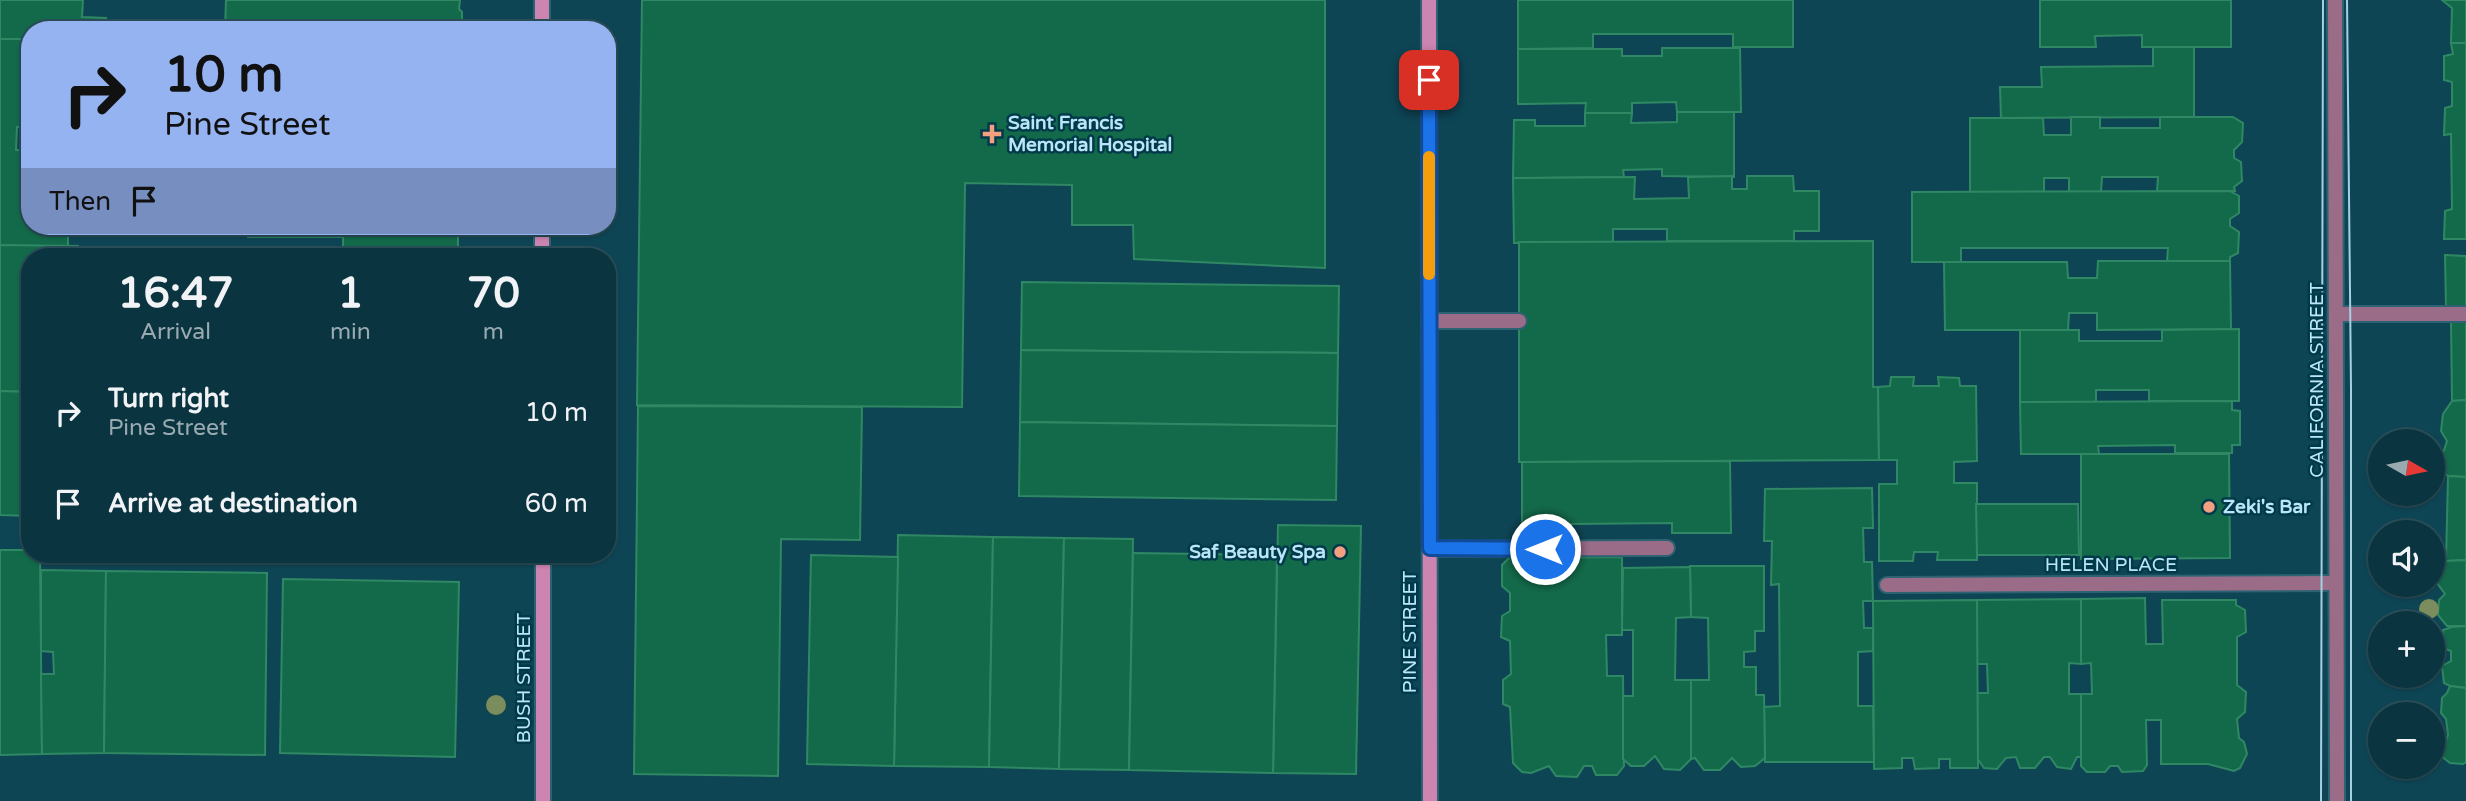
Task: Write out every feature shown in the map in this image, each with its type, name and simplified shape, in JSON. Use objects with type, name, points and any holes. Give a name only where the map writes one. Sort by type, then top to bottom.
[{"type":"main road","points":[[542,0],[542,21]]},
{"type":"main road","name":"PINE STREET","points":[[1429,0],[1430,801]]},
{"type":"main road","name":"BUSH STREET","points":[[543,563],[544,801]]},
{"type":"street","name":"CALIFORNIA STREET","points":[[2336,0],[2337,801]]},
{"type":"street","points":[[2336,314],[2466,314]]},
{"type":"street","points":[[1429,321],[1519,321]]},
{"type":"street","points":[[1430,548],[1667,548]]},
{"type":"street","name":"HELEN PLACE","points":[[1887,585],[2336,583]]},
{"type":"building","points":[[0,0],[83,0],[82,17],[106,18],[106,21],[21,21],[21,39],[0,39]]},
{"type":"building","points":[[226,0],[460,0],[459,9],[462,12],[462,21],[225,21]]},
{"type":"building","name":"Saint Francis Memorial Hospital","points":[[642,0],[1325,0],[1325,268],[1134,259],[1133,225],[1072,225],[1072,185],[965,183],[962,407],[637,405]]},
{"type":"building","points":[[1518,0],[1793,0],[1793,47],[1733,47],[1733,34],[1593,34],[1593,48],[1518,49]]},
{"type":"building","points":[[2040,0],[2231,0],[2231,47],[2142,47],[2142,35],[2095,36],[2096,47],[2040,47]]},
{"type":"building","points":[[2442,0],[2466,0],[2466,43],[2451,43],[2452,8]]},
{"type":"building","points":[[0,39],[21,39],[21,127],[17,127],[16,150],[21,150],[21,235],[68,235],[68,247],[0,245]]},
{"type":"building","points":[[2451,43],[2466,43],[2466,239],[2444,239],[2445,211],[2452,209],[2451,134],[2444,135],[2445,108],[2452,106],[2452,82],[2444,80],[2444,56],[2453,54]]},
{"type":"building","points":[[2153,47],[2194,47],[2194,117],[2001,118],[2000,87],[2042,87],[2041,67],[2153,66]]},
{"type":"building","points":[[1662,48],[1740,48],[1741,112],[1677,112],[1676,102],[1632,103],[1632,113],[1585,113],[1586,103],[1518,104],[1518,49],[1622,49],[1622,56],[1662,56]]},
{"type":"building","points":[[1677,112],[1734,112],[1734,177],[1662,176],[1662,169],[1623,170],[1624,177],[1513,178],[1514,120],[1535,120],[1535,126],[1585,126],[1585,113],[1632,113],[1631,123],[1677,122]]},
{"type":"building","points":[[2071,117],[2100,117],[2100,128],[2160,128],[2160,117],[2233,117],[2243,123],[2242,142],[2234,150],[2234,158],[2241,162],[2242,181],[2234,187],[2235,191],[2157,191],[2158,177],[2102,177],[2101,192],[2069,192],[2069,178],[2044,178],[2044,192],[1970,192],[1970,118],[2043,118],[2044,135],[2071,135]]},
{"type":"building","points":[[1732,176],[1732,189],[1747,189],[1747,176],[1793,176],[1794,191],[1819,191],[1819,231],[1794,231],[1794,241],[1667,241],[1667,229],[1613,229],[1613,242],[1514,243],[1513,178],[1635,177],[1634,199],[1689,198],[1688,177]]},
{"type":"building","points":[[2230,191],[2239,196],[2239,213],[2230,219],[2230,226],[2239,232],[2238,253],[2230,257],[2230,261],[2167,261],[2168,248],[1961,248],[1961,262],[1912,262],[1912,192]]},
{"type":"building","points":[[458,235],[458,248],[343,248],[343,237],[248,237]]},
{"type":"building","points":[[1873,241],[1873,387],[1878,387],[1879,460],[1519,462],[1519,242]]},
{"type":"building","points":[[0,245],[78,246],[21,248],[21,392],[0,391]]},
{"type":"building","points":[[2445,255],[2466,256],[2466,306],[2446,307]]},
{"type":"building","points":[[2098,261],[2230,261],[2231,329],[2097,330],[2097,313],[2069,313],[2068,330],[1945,330],[1944,262],[2067,262],[2068,278],[2097,278]]},
{"type":"building","points":[[1022,282],[1339,286],[1338,353],[1021,350]]},
{"type":"building","points":[[2451,320],[2466,320],[2466,400],[2452,401]]},
{"type":"building","points":[[2239,329],[2239,401],[2149,401],[2149,390],[2096,390],[2096,402],[2020,402],[2020,330],[2079,330],[2079,341],[2162,341],[2162,330]]},
{"type":"building","points":[[1021,350],[1338,353],[1337,426],[1020,422]]},
{"type":"building","points":[[1891,377],[1914,377],[1913,386],[1939,386],[1938,377],[1959,378],[1960,386],[1976,386],[1977,461],[1954,462],[1954,483],[1977,483],[1977,560],[1937,560],[1938,552],[1914,552],[1913,561],[1879,561],[1879,484],[1897,484],[1897,460],[1879,460],[1878,387],[1890,386]]},
{"type":"building","points":[[0,391],[21,392],[21,516],[0,515]]},
{"type":"building","points":[[2466,400],[2466,477],[2445,474],[2447,441],[2445,429],[2441,429],[2443,414],[2452,401]]},
{"type":"building","points":[[2232,401],[2232,410],[2240,411],[2240,445],[2232,445],[2232,453],[2175,453],[2175,445],[2098,446],[2099,454],[2021,454],[2020,402]]},
{"type":"building","points":[[638,406],[862,407],[860,540],[781,539],[778,776],[634,774]]},
{"type":"building","points":[[1020,422],[1337,426],[1336,500],[1019,496]]},
{"type":"building","points":[[2081,454],[2229,454],[2230,558],[2081,559]]},
{"type":"building","points":[[1730,461],[1731,533],[1672,533],[1672,523],[1571,524],[1571,533],[1522,534],[1522,462]]},
{"type":"building","points":[[2448,476],[2466,477],[2466,560],[2446,561]]},
{"type":"building","points":[[1872,488],[1873,528],[1863,528],[1864,562],[1872,562],[1873,601],[1863,601],[1864,628],[1873,628],[1873,651],[1858,652],[1858,706],[1873,706],[1874,762],[1765,762],[1764,707],[1780,706],[1779,584],[1771,585],[1772,541],[1764,541],[1765,489]]},
{"type":"building","points":[[1976,504],[2078,504],[2079,555],[1977,555]]},
{"type":"building","points":[[1278,525],[1361,526],[1356,774],[1273,773]]},
{"type":"building","points":[[898,535],[993,537],[989,767],[894,766]]},
{"type":"building","points":[[993,537],[1064,538],[1059,769],[989,767]]},
{"type":"building","points":[[1064,538],[1133,539],[1129,770],[1059,769]]},
{"type":"building","points":[[0,550],[21,550],[21,563],[40,563],[42,754],[0,755]]},
{"type":"building","points":[[1509,551],[1528,551],[1528,558],[1622,557],[1622,635],[1606,635],[1607,676],[1623,676],[1624,766],[1617,775],[1596,775],[1592,766],[1584,766],[1577,777],[1556,776],[1549,766],[1531,773],[1522,772],[1513,763],[1510,707],[1503,704],[1503,680],[1511,674],[1510,641],[1501,637],[1502,616],[1510,611],[1510,593],[1502,586],[1502,565],[1509,558]]},
{"type":"building","points":[[1133,553],[1277,555],[1273,773],[1129,770]]},
{"type":"building","points":[[811,555],[898,557],[894,766],[807,764]]},
{"type":"building","points":[[2466,560],[2466,626],[2447,626],[2445,611],[2438,611],[2439,600],[2445,597],[2446,561]]},
{"type":"building","points":[[1690,566],[1764,566],[1764,631],[1755,631],[1755,651],[1744,652],[1744,667],[1756,667],[1756,695],[1764,695],[1765,758],[1755,766],[1741,767],[1732,758],[1720,770],[1704,770],[1695,758],[1691,759],[1691,680],[1709,680],[1708,618],[1691,617]]},
{"type":"building","points":[[1690,567],[1691,617],[1676,618],[1675,680],[1691,680],[1691,759],[1680,770],[1664,769],[1655,756],[1644,766],[1631,766],[1623,759],[1623,696],[1633,696],[1633,630],[1622,630],[1623,568]]},
{"type":"building","points":[[41,570],[106,571],[104,753],[42,754],[41,674],[54,674],[53,652],[41,651]]},
{"type":"building","points":[[106,571],[267,573],[265,755],[104,753]]},
{"type":"building","points":[[283,579],[459,582],[455,757],[280,753]]},
{"type":"building","points":[[2145,598],[2146,644],[2163,644],[2162,600],[2236,600],[2236,605],[2245,610],[2246,632],[2237,637],[2237,685],[2246,692],[2245,712],[2237,719],[2239,738],[2244,742],[2247,754],[2240,768],[2234,771],[2208,764],[2161,764],[2161,720],[2146,720],[2147,765],[2143,771],[2122,772],[2118,766],[2110,766],[2105,772],[2087,772],[2081,766],[2081,694],[2092,694],[2091,663],[2081,664],[2081,599]]},
{"type":"building","points":[[2081,599],[2081,664],[2069,663],[2069,694],[2081,694],[2081,757],[2077,757],[2071,769],[2057,767],[2050,757],[2044,757],[2035,768],[2020,768],[2016,757],[2006,758],[1997,769],[1984,768],[1977,758],[1977,693],[1988,693],[1987,664],[1977,664],[1977,600]]},
{"type":"building","points":[[1977,600],[1978,768],[1950,768],[1950,759],[1939,759],[1939,768],[1915,769],[1913,758],[1902,758],[1902,768],[1874,769],[1873,601]]},
{"type":"building","points":[[2466,626],[2466,688],[2445,684],[2445,664],[2451,661],[2451,651],[2445,649],[2445,629]]},
{"type":"building","points":[[2450,686],[2466,688],[2466,762],[2463,764],[2450,763],[2445,759],[2448,735],[2445,702],[2442,702]]},
{"type":"tram line","points":[[2321,801],[2323,0]]},
{"type":"tram line","points":[[2347,0],[2351,801]]},
{"type":"slow traffic","points":[[1429,157],[1429,274]]},
{"type":"place","name":"Saint Francis Memorial Hospital","points":[[992,134]]},
{"type":"place","name":"Zeki's Bar","points":[[2209,507]]},
{"type":"place","name":"Saf Beauty Spa","points":[[1340,552]]},
{"type":"route","points":[[1429,80],[1430,548],[1545,549]]}]
